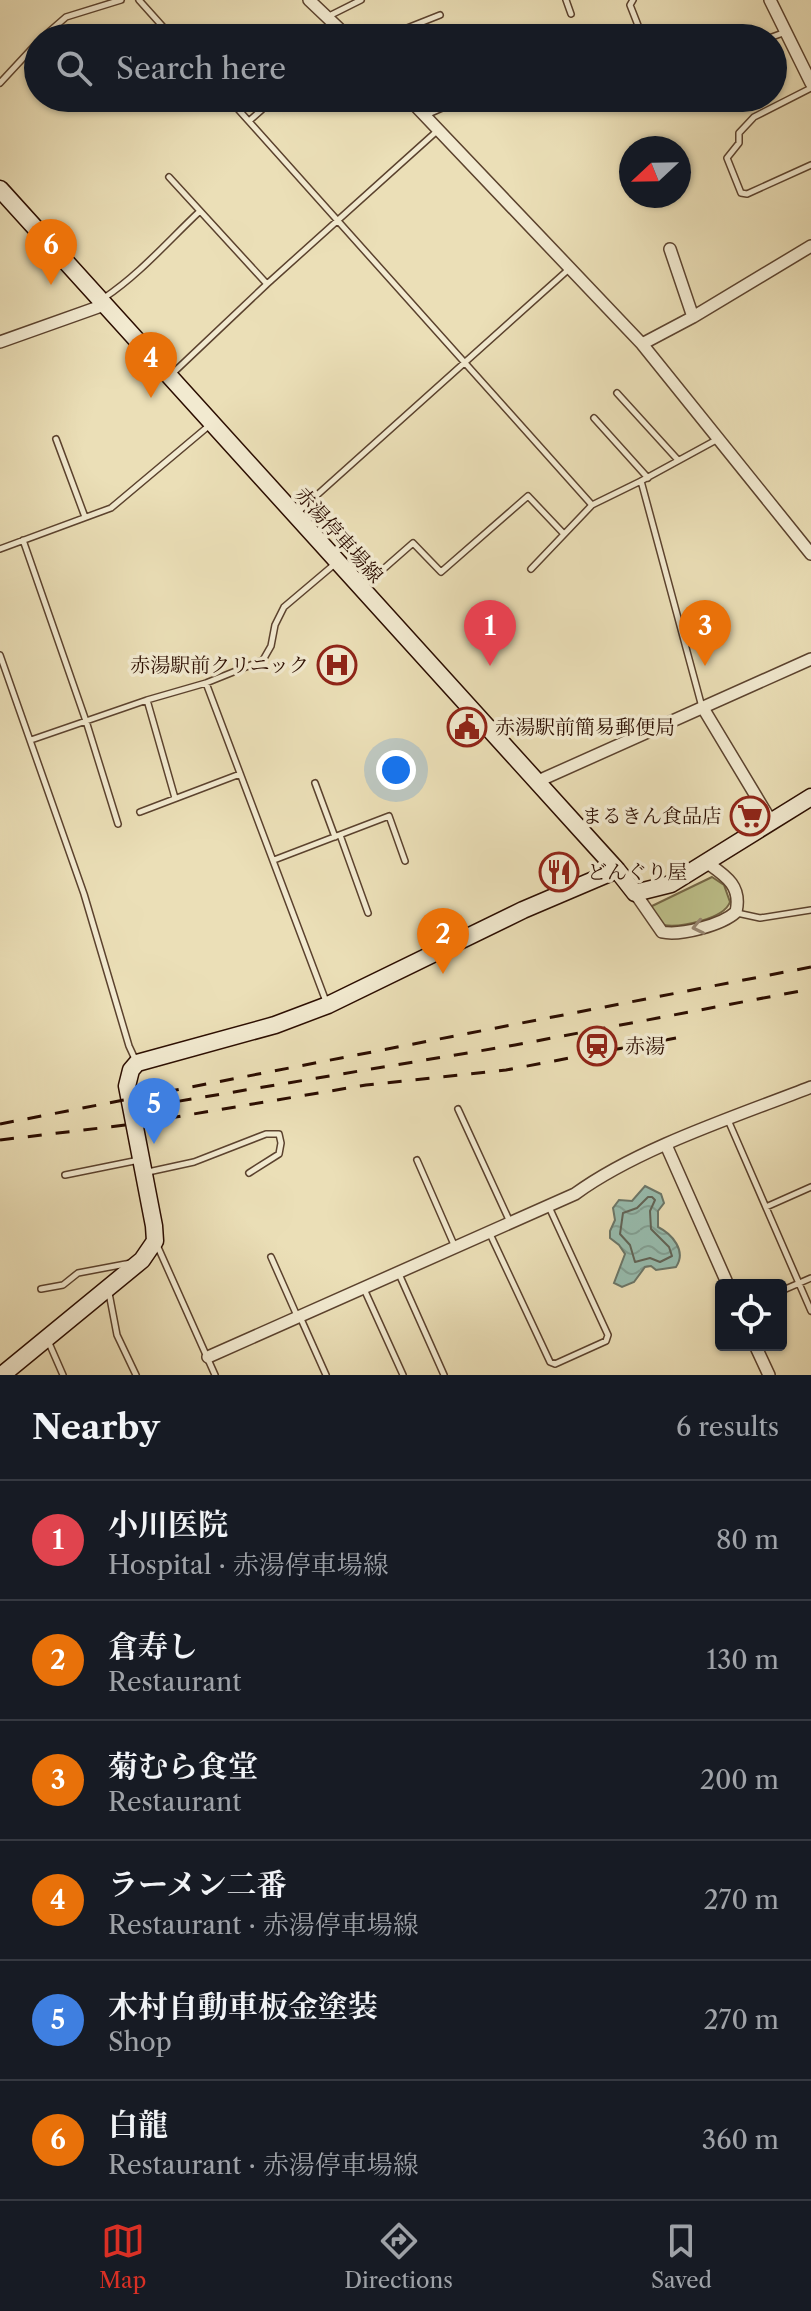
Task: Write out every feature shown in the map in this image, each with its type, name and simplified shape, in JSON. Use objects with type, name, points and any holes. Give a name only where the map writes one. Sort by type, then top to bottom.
[{"type":"main road","name":"赤湯停車場線","points":[[0,189],[635,893]]},
{"type":"main road","points":[[635,893],[671,884],[811,797]]},
{"type":"main road","points":[[2,1375],[140,1261],[155,1241],[127,1086],[131,1070],[137,1063],[275,1025],[328,1005],[523,910],[617,870]]},
{"type":"street","points":[[309,0],[334,24]]},
{"type":"street","points":[[770,0],[781,24]]},
{"type":"street","points":[[787,36],[811,85]]},
{"type":"street","points":[[421,112],[642,344],[811,554]]},
{"type":"street","points":[[642,344],[811,246]]},
{"type":"street","points":[[670,249],[693,317]]},
{"type":"street","points":[[0,342],[102,303]]},
{"type":"street","points":[[536,782],[811,659]]},
{"type":"street","points":[[703,708],[771,821]]},
{"type":"street","points":[[635,893],[662,932],[723,922],[736,912],[737,893],[730,878],[706,862]]},
{"type":"street","points":[[208,1357],[575,1194],[593,1180],[666,1145],[811,1087]]},
{"type":"street","points":[[666,1145],[725,1279]]},
{"type":"street","points":[[758,1351],[769,1375]]},
{"type":"lane","points":[[58,24],[66,17],[121,0]]},
{"type":"lane","points":[[139,0],[160,24]]},
{"type":"lane","points":[[326,17],[361,0]]},
{"type":"lane","points":[[566,0],[571,14]]},
{"type":"lane","points":[[633,0],[630,5],[637,24]]},
{"type":"lane","points":[[417,24],[440,15]]},
{"type":"lane","points":[[0,83],[24,57]]},
{"type":"lane","points":[[787,98],[811,85]]},
{"type":"lane","points":[[241,112],[592,505]]},
{"type":"lane","points":[[249,121],[259,112]]},
{"type":"lane","points":[[424,115],[431,112]]},
{"type":"lane","points":[[763,112],[739,133],[739,143],[727,158],[741,193],[747,194],[811,165]]},
{"type":"lane","points":[[169,377],[438,130]]},
{"type":"lane","points":[[169,177],[267,284]]},
{"type":"lane","points":[[102,303],[139,274],[159,249],[200,211]]},
{"type":"lane","points":[[295,516],[570,268]]},
{"type":"lane","points":[[617,393],[678,460]]},
{"type":"lane","points":[[594,418],[648,478]]},
{"type":"lane","points":[[0,549],[111,508],[212,423]]},
{"type":"lane","points":[[56,439],[85,517]]},
{"type":"lane","points":[[531,569],[592,505],[719,439]]},
{"type":"lane","points":[[641,481],[703,708]]},
{"type":"lane","points":[[361,589],[413,543],[441,572],[528,496],[563,533]]},
{"type":"lane","points":[[23,540],[118,824]]},
{"type":"lane","points":[[31,740],[206,683],[263,660],[284,607],[337,561]]},
{"type":"lane","points":[[0,655],[84,894],[129,1046],[137,1063]]},
{"type":"lane","points":[[206,683],[328,1005]]},
{"type":"lane","points":[[147,700],[175,798]]},
{"type":"lane","points":[[140,812],[240,774]]},
{"type":"lane","points":[[315,783],[368,913]]},
{"type":"lane","points":[[274,860],[389,816],[405,861]]},
{"type":"lane","points":[[736,912],[760,918],[811,910]]},
{"type":"lane","points":[[458,1109],[510,1223]]},
{"type":"lane","points":[[728,1120],[811,1311]]},
{"type":"lane","points":[[65,1175],[194,1162],[266,1134],[279,1134],[279,1154],[249,1173]]},
{"type":"lane","points":[[417,1160],[456,1248]]},
{"type":"lane","points":[[766,1207],[811,1187]]},
{"type":"lane","points":[[489,1232],[550,1362],[555,1364],[606,1341],[608,1335],[549,1206]]},
{"type":"lane","points":[[155,1241],[215,1375]]},
{"type":"lane","points":[[271,1257],[326,1375]]},
{"type":"lane","points":[[41,1289],[63,1285],[78,1273],[140,1261]]},
{"type":"lane","points":[[399,1273],[444,1375]]},
{"type":"lane","points":[[787,1288],[811,1278]]},
{"type":"lane","points":[[108,1289],[117,1335],[136,1375]]},
{"type":"lane","points":[[364,1289],[403,1375]]},
{"type":"lane","points":[[47,1339],[63,1375]]},
{"type":"green space","points":[[712,877],[724,885],[730,902],[711,918],[690,924],[663,925],[650,907]]},
{"type":"water","points":[[645,1186],[661,1194],[664,1203],[658,1211],[658,1227],[676,1244],[679,1261],[676,1267],[656,1270],[651,1266],[645,1267],[634,1282],[622,1287],[614,1283],[625,1254],[610,1238],[615,1220],[613,1208],[619,1200],[632,1201]]},
{"type":"railway","points":[[0,1124],[811,967]]},
{"type":"railway","points":[[150,1106],[515,1045],[811,989]]},
{"type":"railway","points":[[0,1140],[134,1124],[366,1085],[506,1070],[676,1038]]},
{"type":"place","name":"白龍","points":[[51,285]]},
{"type":"place","name":"ラーメン二番","points":[[151,398]]},
{"type":"place","name":"赤湯駅前クリニック","points":[[337,665]]},
{"type":"place","name":"小川医院","points":[[490,666]]},
{"type":"place","name":"菊むら食堂","points":[[705,666]]},
{"type":"place","name":"赤湯駅前簡易郵便局","points":[[467,727]]},
{"type":"place","name":"まるきん食品店","points":[[750,816]]},
{"type":"place","name":"どんぐり屋","points":[[559,872]]},
{"type":"place","name":"倉寿し","points":[[443,974]]},
{"type":"place","name":"赤湯","points":[[597,1046]]},
{"type":"place","name":"木村自動車板金塗装","points":[[154,1144]]}]
